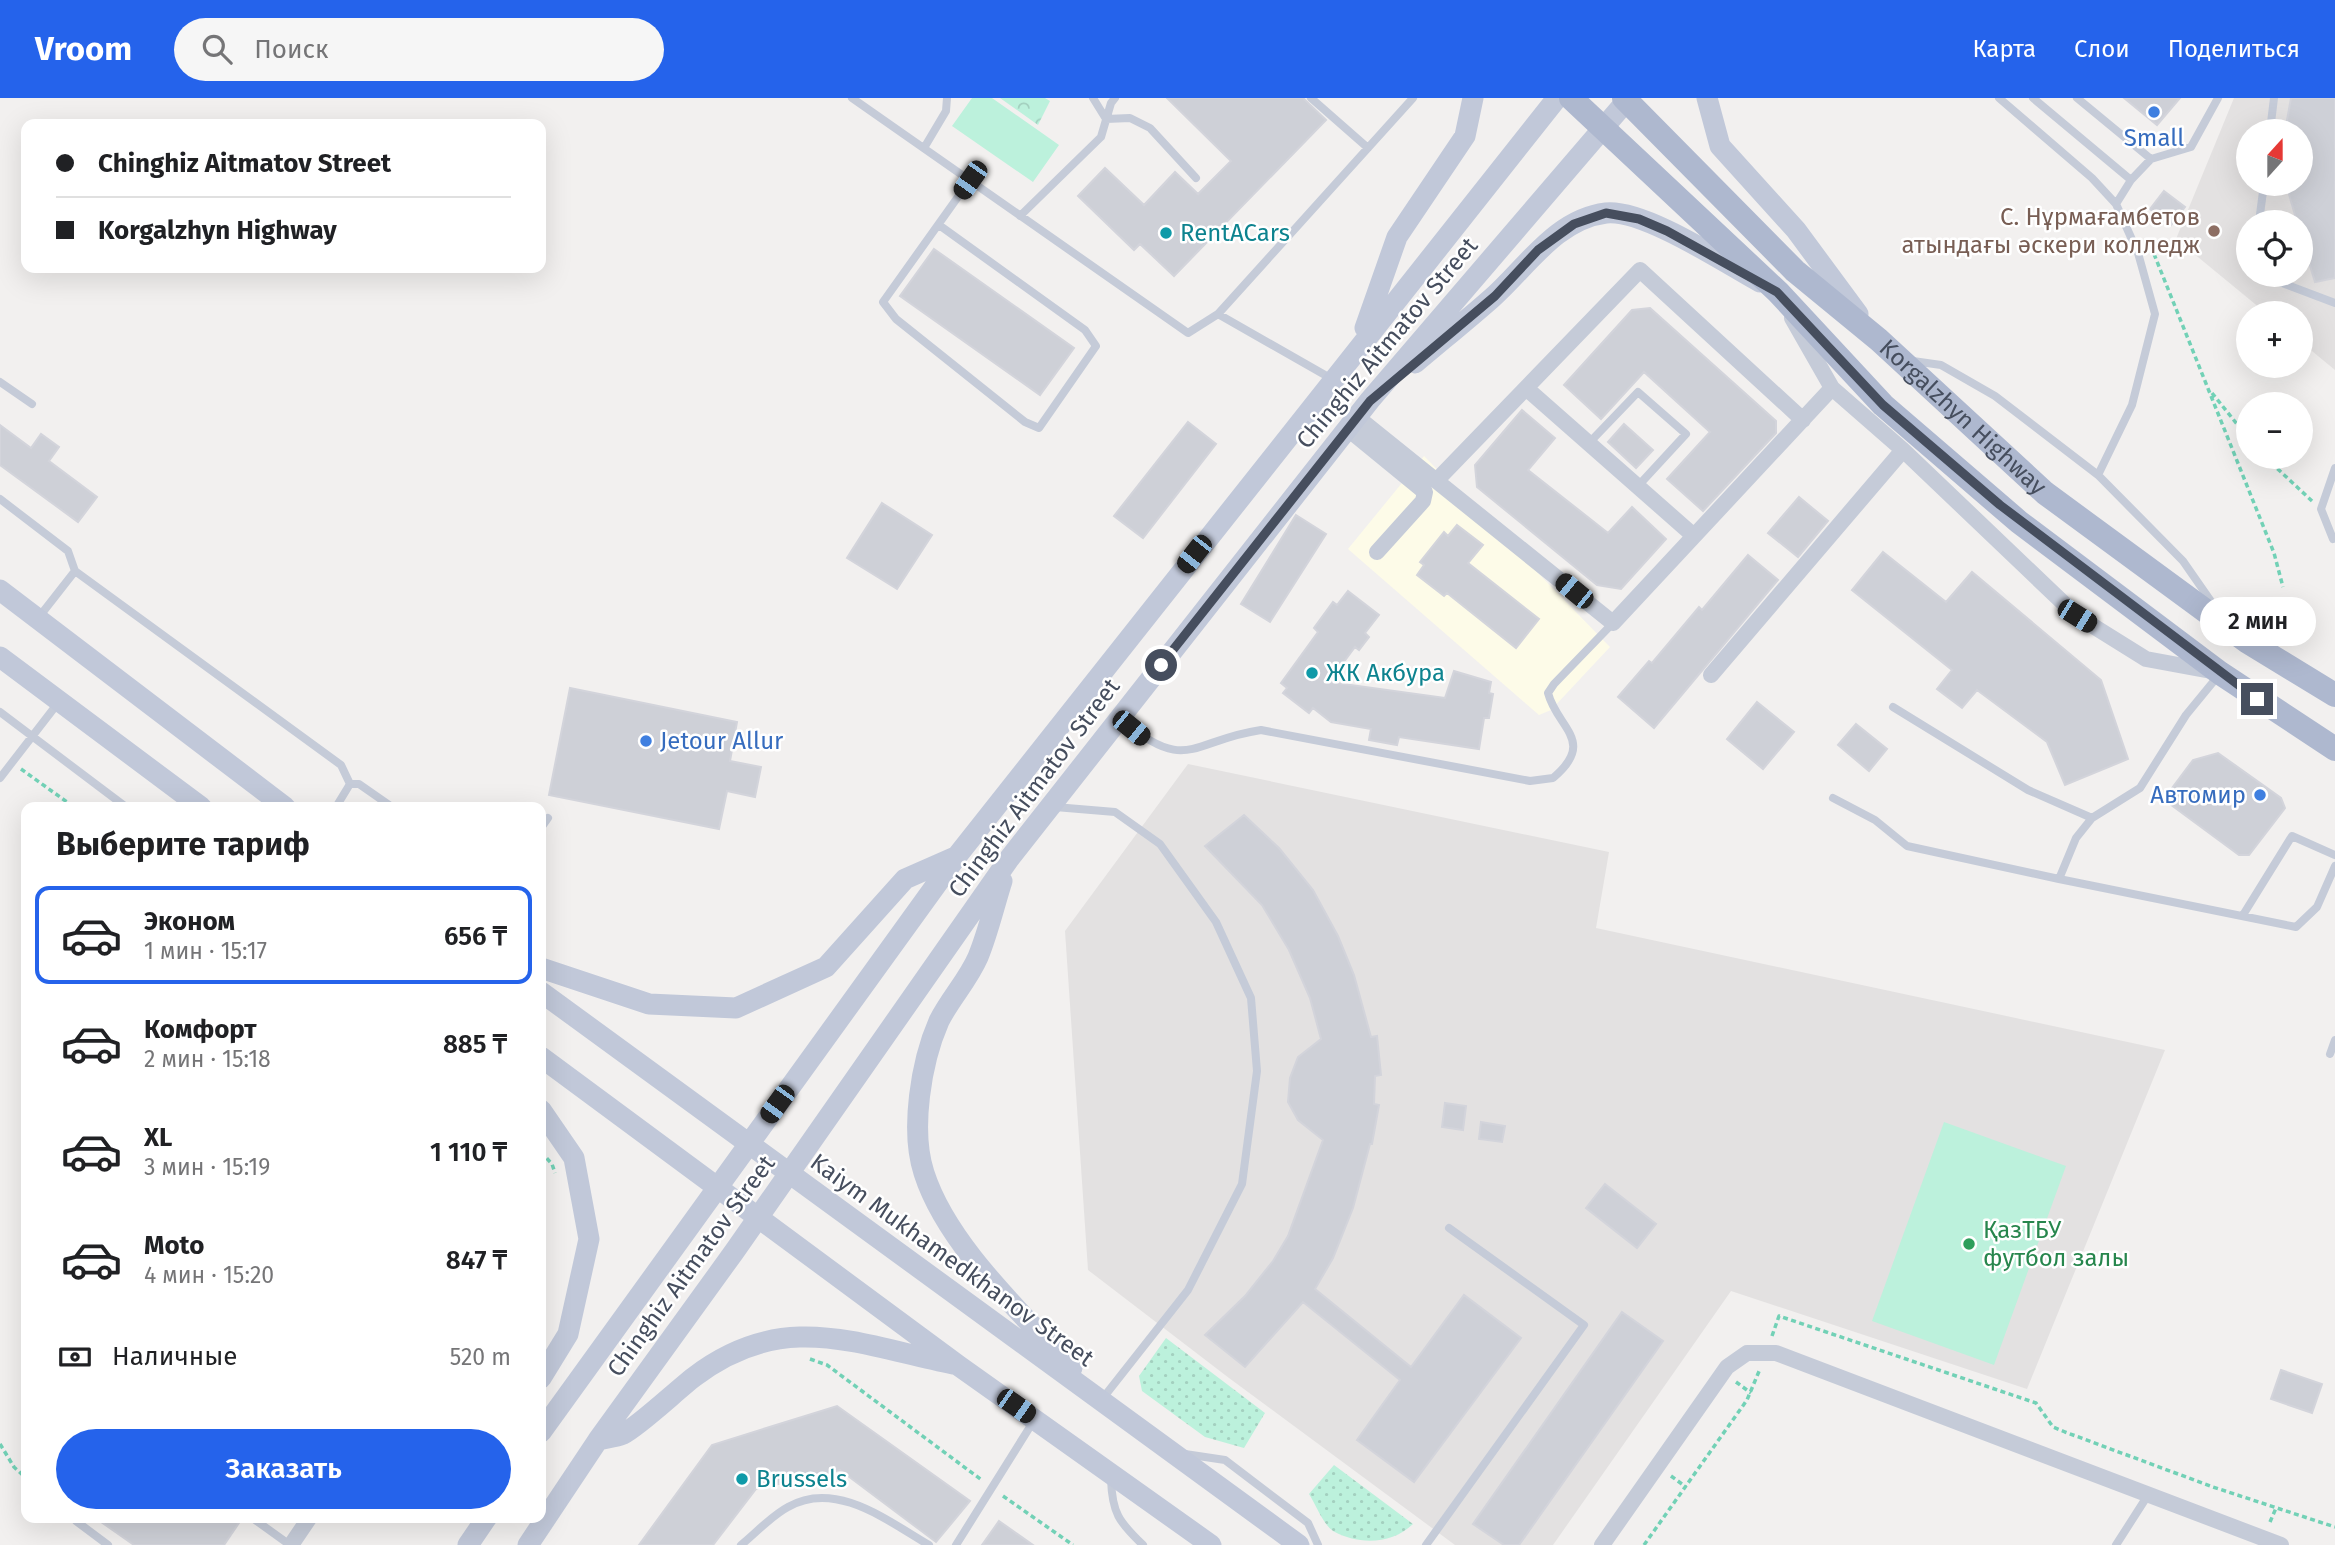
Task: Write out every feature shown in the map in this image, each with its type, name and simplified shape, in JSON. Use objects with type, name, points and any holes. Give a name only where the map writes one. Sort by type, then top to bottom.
[{"type":"main road","points":[[1360,344],[1396,237],[1465,136],[1473,98]]},
{"type":"main road","name":"Chinghiz Aitmatov Street","points":[[546,1425],[957,856],[1557,98]]},
{"type":"main road","name":"Korgalzhyn Highway","points":[[1571,98],[1777,292],[1883,405],[2020,522],[2219,673],[2312,737],[2335,749]]},
{"type":"main road","points":[[1707,98],[1720,146],[1796,230],[1846,300],[1880,340]]},
{"type":"main road","name":"Chinghiz Aitmatov Street","points":[[546,1518],[597,1440],[789,1174],[1009,859],[1358,415],[1626,99]]},
{"type":"main road","name":"Korgalzhyn Highway","points":[[1626,99],[1795,271],[1880,340],[2045,492],[2228,626],[2335,695]]},
{"type":"main road","points":[[1358,415],[1495,296],[1538,250],[1574,224],[1606,213],[1639,219],[1667,231],[1777,292]]},
{"type":"main road","points":[[0,590],[278,802]]},
{"type":"main road","points":[[0,657],[194,802]]},
{"type":"main road","points":[[546,970],[649,1004],[736,1008],[826,967],[905,880],[957,856]]},
{"type":"main road","points":[[1009,859],[977,958],[939,1022],[919,1090],[920,1144],[924,1173],[950,1225],[990,1276],[1101,1401]]},
{"type":"main road","name":"Kaiym Mukhamedkhanov Street","points":[[546,996],[1299,1545]]},
{"type":"main road","points":[[546,1061],[959,1366],[1211,1545]]},
{"type":"main road","points":[[546,1117],[574,1158],[589,1239],[568,1334],[546,1370]]},
{"type":"main road","points":[[597,1440],[624,1434],[711,1363],[751,1343],[778,1337],[837,1337],[959,1366]]},
{"type":"main road","points":[[467,1545],[483,1523]]},
{"type":"main road","name":"Chinghiz Aitmatov Street","points":[[528,1545],[542,1523]]},
{"type":"street","points":[[1437,480],[1640,270],[1803,420]]},
{"type":"street","points":[[1777,292],[1832,388],[1903,450],[2077,616],[2146,659],[2219,673]]},
{"type":"street","points":[[1526,388],[1694,536]]},
{"type":"street","points":[[1358,415],[1613,623],[1832,388]]},
{"type":"street","points":[[1358,415],[1425,492],[1423,501],[1377,552]]},
{"type":"street","points":[[1711,675],[1903,450]]},
{"type":"street","points":[[1602,1545],[1727,1367],[1747,1353],[1776,1353],[2281,1545]]},
{"type":"street","points":[[290,1545],[306,1523]]},
{"type":"lane","points":[[852,98],[1188,333],[1218,314],[1413,98]]},
{"type":"lane","points":[[924,148],[946,111],[947,98]]},
{"type":"lane","points":[[1093,98],[1106,119]]},
{"type":"lane","points":[[1020,216],[1101,137],[1115,98]]},
{"type":"lane","points":[[1311,98],[1368,148]]},
{"type":"lane","points":[[1998,98],[2092,178],[2116,204],[2138,253],[2155,314],[2132,405],[2098,475]]},
{"type":"lane","points":[[2033,98],[2131,180]]},
{"type":"lane","points":[[2077,98],[2151,159]]},
{"type":"lane","points":[[2116,204],[2131,180],[2151,159],[2190,147],[2218,98]]},
{"type":"lane","points":[[2271,119],[2274,98]]},
{"type":"lane","points":[[1106,119],[1130,118],[1150,128],[1196,178]]},
{"type":"lane","points":[[939,225],[1085,330],[1096,346],[1038,428],[1025,422],[896,318],[883,302],[970,180]]},
{"type":"lane","points":[[2293,287],[2335,303]]},
{"type":"lane","points":[[1218,314],[1332,379]]},
{"type":"lane","points":[[1900,359],[1941,365],[1995,396],[2098,475],[2183,561],[2228,626]]},
{"type":"lane","points":[[0,382],[32,404]]},
{"type":"lane","points":[[1589,443],[1638,392],[1686,434],[1638,486]]},
{"type":"lane","points":[[2334,538],[2321,509],[2335,468]]},
{"type":"lane","points":[[0,499],[68,551],[75,571],[341,765],[350,784]]},
{"type":"lane","points":[[38,619],[75,571]]},
{"type":"lane","points":[[1119,719],[1156,746],[1176,751],[1192,750],[1241,733],[1261,730],[1530,781],[1553,778],[1572,754],[1572,734],[1548,693],[1553,684],[1613,623]]},
{"type":"lane","points":[[2059,879],[2076,838],[2092,818],[2140,788],[2186,715],[2219,673]]},
{"type":"lane","points":[[0,778],[60,701]]},
{"type":"lane","points":[[1893,707],[2028,790],[2092,818]]},
{"type":"lane","points":[[0,712],[119,802]]},
{"type":"lane","points":[[2312,737],[2335,760]]},
{"type":"lane","points":[[339,802],[350,784]]},
{"type":"lane","points":[[350,784],[359,784],[385,802]]},
{"type":"lane","points":[[1833,798],[1875,821],[1907,846],[2296,927],[2317,907],[2335,866]]},
{"type":"lane","points":[[1052,806],[1115,813],[1160,844],[1216,922],[1251,999],[1257,1071],[1242,1184],[1188,1290],[1101,1401]]},
{"type":"lane","points":[[2243,915],[2292,836],[2335,855]]},
{"type":"lane","points":[[2330,1054],[2335,1040]]},
{"type":"lane","points":[[1426,1545],[1584,1325],[1449,1228]]},
{"type":"lane","points":[[956,1545],[1035,1420]]},
{"type":"lane","points":[[1170,1451],[1225,1460],[1307,1523],[1318,1545]]},
{"type":"lane","points":[[1111,1472],[1112,1501],[1120,1523],[1143,1545]]},
{"type":"lane","points":[[2115,1545],[2148,1494]]},
{"type":"lane","points":[[741,1545],[789,1506],[812,1500],[850,1500],[929,1545]]},
{"type":"lane","points":[[79,1523],[108,1545]]},
{"type":"lane","points":[[259,1523],[290,1545]]},
{"type":"path","points":[[2150,246],[2274,553],[2283,587]]},
{"type":"path","points":[[2208,389],[2236,423]]},
{"type":"path","points":[[2279,469],[2321,509]]},
{"type":"path","points":[[12,762],[67,802]]},
{"type":"path","points":[[546,1157],[552,1164],[556,1176]]},
{"type":"path","points":[[802,1359],[827,1365],[1073,1545]]},
{"type":"path","points":[[0,1444],[13,1467],[21,1474]]},
{"type":"shaded area","name":"С. Нұрмағамбетов атындағы әскери колледж","points":[[2234,98],[2335,98],[2335,370],[2313,352],[2313,301],[2251,301],[2176,239]]},
{"type":"shaded area","points":[[1424,456],[1610,647],[1551,710],[1539,715],[1348,549]]},
{"type":"shaded area","points":[[1188,764],[1609,852],[1596,928],[2165,1050],[2027,1389],[1731,1291],[1553,1545],[1455,1545],[1229,1378],[1088,1270],[1065,931]]},
{"type":"green space","points":[[972,98],[992,98],[1059,145],[1033,182],[952,126]]},
{"type":"green space","points":[[1000,98],[1045,98],[1050,101],[1038,125]]},
{"type":"green space","name":"ҚазТБУ футбол залы","points":[[1944,1122],[2066,1166],[1994,1365],[1872,1321]]},
{"type":"green space","points":[[1166,1338],[1265,1413],[1244,1448],[1205,1437],[1142,1391],[1139,1376]]},
{"type":"green space","points":[[1334,1465],[1413,1524],[1395,1536],[1374,1541],[1353,1539],[1333,1531],[1309,1494]]},
{"type":"building","points":[[1167,98],[1303,98],[1326,120],[1174,276],[1140,244],[1134,250],[1078,196],[1105,168],[1144,205],[1175,172],[1198,194],[1231,161]]},
{"type":"building","name":"Small","points":[[2124,98],[2180,98],[2157,125]]},
{"type":"building","points":[[2291,98],[2335,98],[2335,278],[2315,282],[2313,210],[2294,210],[2289,196],[2314,196],[2314,119],[2287,119]]},
{"type":"building","points":[[2164,191],[2185,207],[2171,225],[2150,209]]},
{"type":"building","points":[[934,249],[1074,348],[1040,395],[900,296]]},
{"type":"building","points":[[1650,308],[1776,421],[1776,433],[1703,511],[1667,479],[1710,432],[1644,372],[1601,419],[1564,385],[1632,310]]},
{"type":"building","points":[[1522,410],[1555,438],[1528,470],[1608,533],[1632,507],[1666,539],[1621,589],[1597,585],[1477,487],[1475,465]]},
{"type":"building","points":[[1188,422],[1216,444],[1143,538],[1114,516]]},
{"type":"building","points":[[1624,424],[1653,450],[1636,468],[1608,442]]},
{"type":"building","points":[[0,425],[31,448],[41,434],[59,447],[49,461],[97,497],[78,522],[0,465]]},
{"type":"building","points":[[1799,497],[1828,521],[1798,557],[1768,533]]},
{"type":"building","points":[[882,503],[932,535],[897,589],[847,558]]},
{"type":"building","points":[[1296,515],[1326,534],[1270,622],[1241,604]]},
{"type":"building","points":[[1457,525],[1483,545],[1468,563],[1539,619],[1516,648],[1447,593],[1444,596],[1417,575],[1424,565],[1420,562],[1444,532],[1448,536]]},
{"type":"building","points":[[1883,552],[1946,602],[1972,572],[2101,680],[2128,759],[2065,785],[2047,742],[1977,690],[1962,708],[1937,689],[1952,670],[1852,590]]},
{"type":"building","points":[[1748,555],[1778,580],[1654,728],[1618,697],[1649,661],[1652,663],[1699,607],[1702,610]]},
{"type":"building","name":"ЖК Акбура","points":[[1348,591],[1379,615],[1365,633],[1369,637],[1359,650],[1355,647],[1329,682],[1445,698],[1454,671],[1491,682],[1489,693],[1493,694],[1489,718],[1484,718],[1479,749],[1399,737],[1397,745],[1369,740],[1371,729],[1331,722],[1313,708],[1309,713],[1283,693],[1287,688],[1281,683],[1318,632],[1314,628],[1333,602],[1337,605]]},
{"type":"building","name":"Jetour Allur","points":[[570,688],[737,722],[730,761],[761,767],[755,797],[727,791],[719,829],[549,795]]},
{"type":"building","points":[[1757,702],[1794,732],[1763,769],[1727,739]]},
{"type":"building","points":[[1856,724],[1887,749],[1869,771],[1838,745]]},
{"type":"building","points":[[2218,753],[2281,798],[2285,808],[2249,855],[2239,855],[2170,804],[2166,796],[2193,760]]},
{"type":"building","points":[[1244,815],[1279,848],[1313,890],[1338,936],[1354,975],[1371,1037],[1377,1036],[1381,1075],[1375,1076],[1374,1104],[1379,1105],[1372,1144],[1353,1208],[1333,1258],[1315,1289],[1411,1367],[1464,1295],[1521,1338],[1414,1482],[1357,1440],[1400,1380],[1303,1302],[1245,1367],[1205,1335],[1245,1296],[1273,1261],[1288,1236],[1323,1140],[1298,1120],[1288,1102],[1290,1078],[1298,1057],[1321,1039],[1310,998],[1289,950],[1262,905],[1205,846]]},
{"type":"building","points":[[1445,1103],[1466,1106],[1463,1130],[1442,1127]]},
{"type":"building","points":[[1481,1122],[1505,1126],[1502,1142],[1479,1139]]},
{"type":"building","points":[[1605,1184],[1656,1224],[1637,1248],[1586,1208]]},
{"type":"building","points":[[1622,1312],[1663,1341],[1519,1545],[1504,1545],[1473,1524]]},
{"type":"building","points":[[2281,1370],[2322,1384],[2312,1413],[2271,1399]]},
{"type":"building","name":"Brussels","points":[[837,1406],[970,1501],[936,1542],[840,1470],[756,1489],[713,1545],[639,1545],[712,1445]]},
{"type":"building","points":[[999,1521],[1033,1545],[982,1545]]},
{"type":"building","points":[[103,1523],[239,1523],[224,1545],[134,1545]]},
{"type":"place","name":"Small","points":[[2154,112]]},
{"type":"place","name":"С. Нұрмағамбетов атындағы әскери колледж","points":[[2214,231]]},
{"type":"place","name":"RentACars","points":[[1166,233]]},
{"type":"place","name":"ЖК Акбура","points":[[1312,673]]},
{"type":"place","name":"Jetour Allur","points":[[646,741]]},
{"type":"place","name":"Автомир","points":[[2260,795]]},
{"type":"place","name":"ҚазТБУ футбол залы","points":[[1969,1244]]},
{"type":"place","name":"Brussels","points":[[742,1479]]},
{"type":"route","points":[[1161,665],[1370,401],[1495,296],[1538,250],[1574,224],[1606,213],[1639,219],[1667,231],[1777,292],[1883,405],[2020,522],[2257,699]]}]
